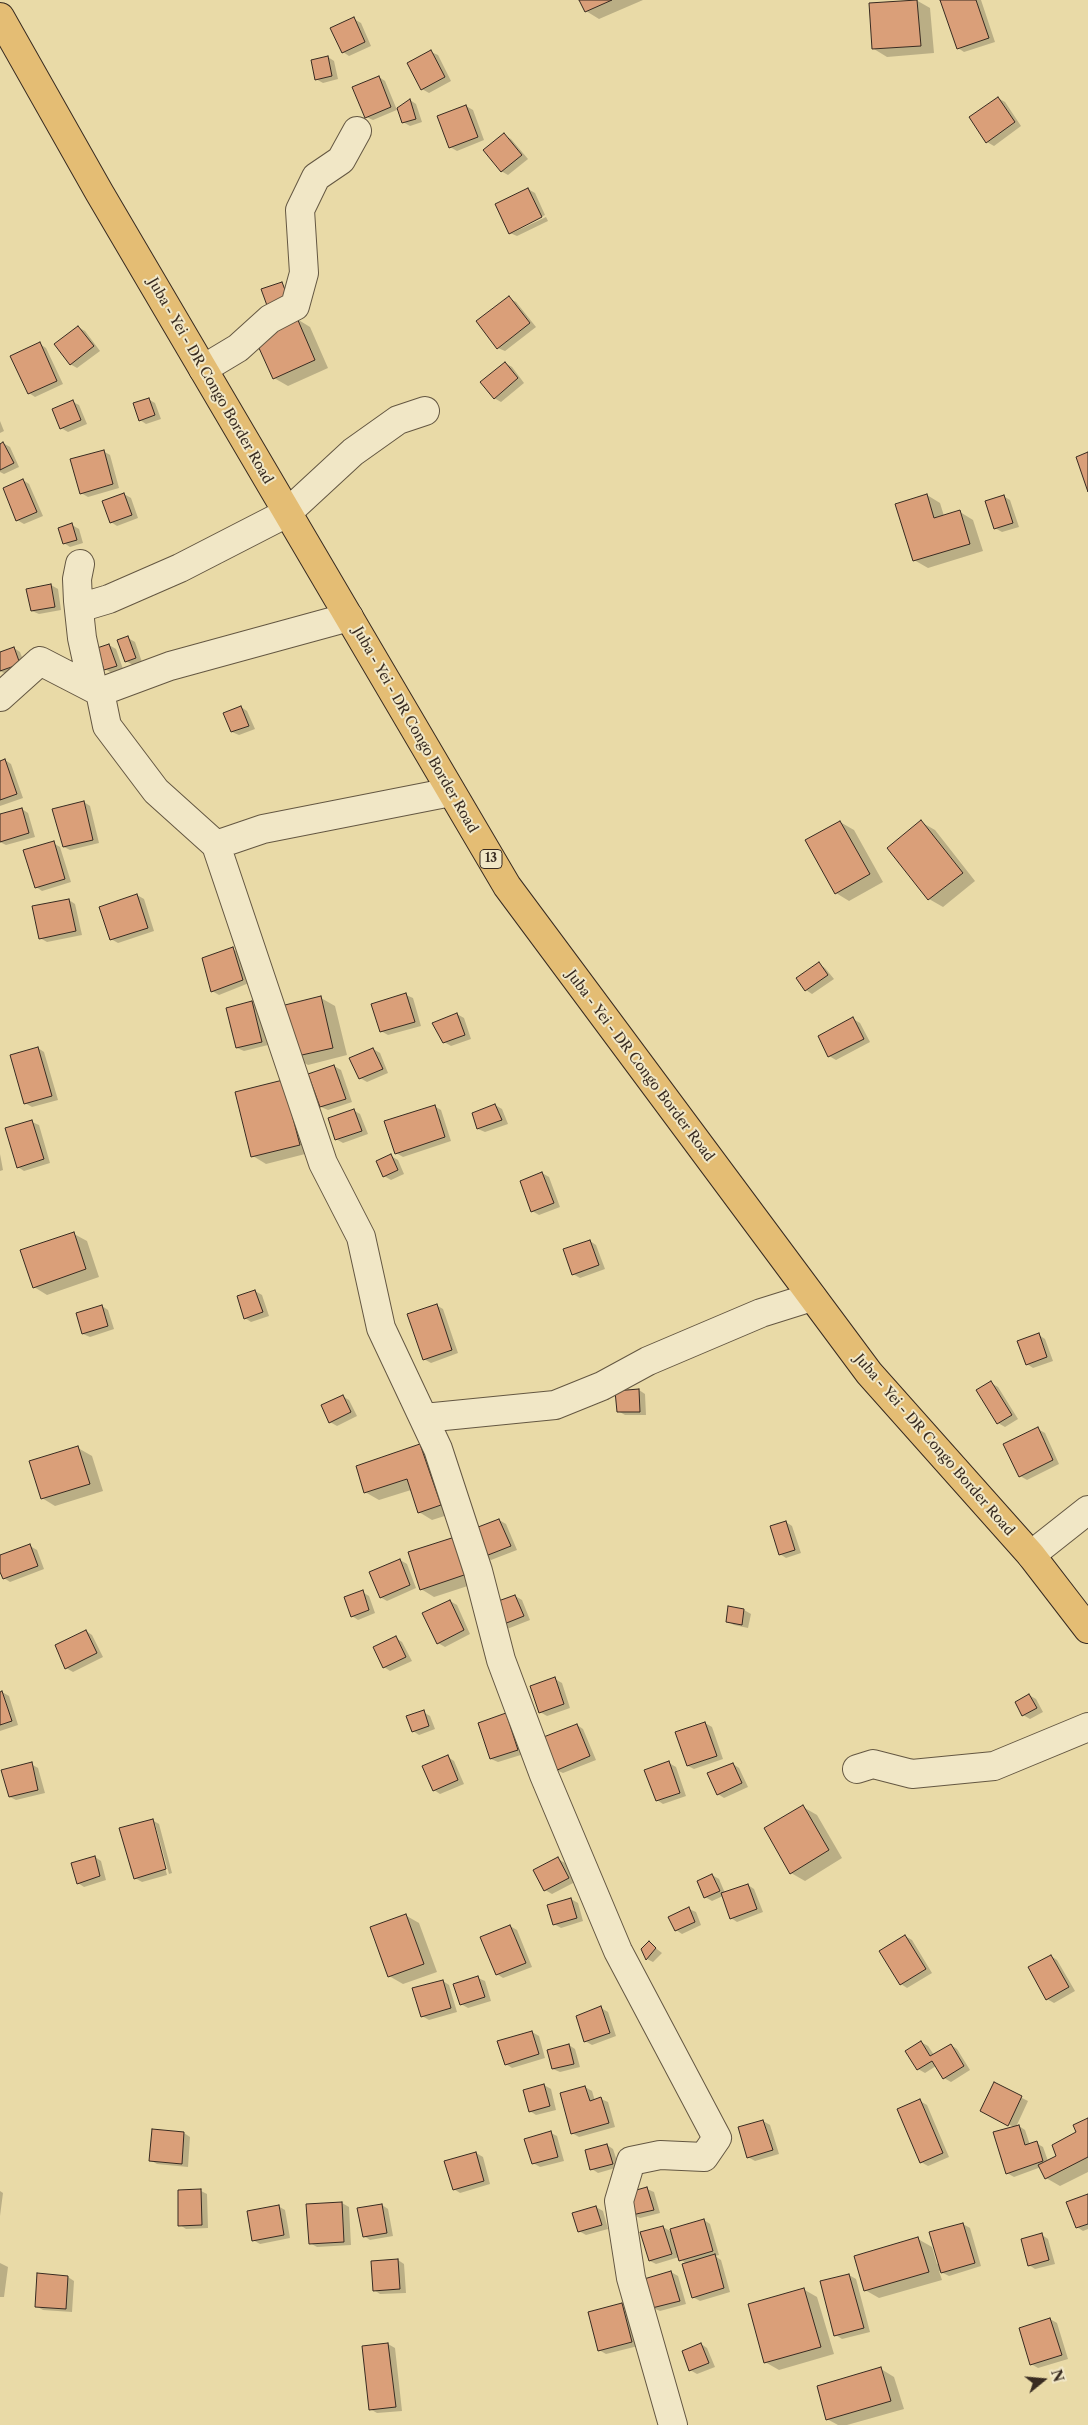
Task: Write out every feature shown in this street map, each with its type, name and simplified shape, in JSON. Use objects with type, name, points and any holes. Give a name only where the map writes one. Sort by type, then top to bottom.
[{"type":"main road","name":"Juba - Yei - DR Congo Border Road","points":[[0,17],[203,369],[506,886],[868,1373],[1031,1555],[1088,1629]]},
{"type":"street","points":[[203,369],[238,348],[270,319],[295,306],[304,273],[300,210],[316,177],[341,160],[357,131]]},
{"type":"street","points":[[79,608],[109,599],[180,568],[288,513],[352,452],[398,420],[425,411]]},
{"type":"street","points":[[80,564],[77,579],[82,638],[107,726],[156,791],[216,845],[323,1163],[361,1237],[381,1328],[438,1449],[478,1571],[501,1660],[544,1775],[618,1951],[717,2138],[704,2157],[660,2155],[631,2161],[619,2201],[631,2278],[673,2425]]},
{"type":"street","points":[[0,697],[40,661],[96,690],[170,666],[349,617]]},
{"type":"street","points":[[216,845],[263,829],[451,792]]},
{"type":"street","points":[[424,1418],[555,1405],[602,1386],[648,1361],[761,1313],[812,1297]]},
{"type":"street","points":[[1031,1555],[1088,1510]]},
{"type":"street","points":[[857,1769],[873,1764],[912,1774],[994,1766],[1088,1726]]},
{"type":"building","points":[[579,0],[612,0],[585,12]]},
{"type":"building","points":[[917,0],[921,46],[872,49],[869,3]]},
{"type":"building","points":[[940,0],[976,0],[989,38],[957,49]]},
{"type":"building","points":[[354,17],[365,42],[342,53],[330,28]]},
{"type":"building","points":[[431,50],[445,77],[421,90],[407,63]]},
{"type":"building","points":[[328,56],[332,76],[315,80],[311,60]]},
{"type":"building","points":[[379,76],[391,107],[365,118],[352,87]]},
{"type":"building","points":[[998,97],[1015,122],[986,143],[969,117]]},
{"type":"building","points":[[410,99],[416,119],[402,123],[397,108]]},
{"type":"building","points":[[466,105],[478,137],[449,148],[437,116]]},
{"type":"building","points":[[504,133],[522,155],[501,172],[483,150]]},
{"type":"building","points":[[528,188],[542,217],[509,234],[495,204]]},
{"type":"building","points":[[282,282],[290,303],[269,311],[261,289]]},
{"type":"building","points":[[509,296],[530,323],[497,349],[476,321]]},
{"type":"building","points":[[297,318],[315,360],[273,379],[254,337]]},
{"type":"building","points":[[78,326],[94,346],[70,365],[54,344]]},
{"type":"building","points":[[40,342],[57,381],[28,394],[10,356]]},
{"type":"building","points":[[505,362],[518,378],[494,399],[480,382]]},
{"type":"building","points":[[149,398],[155,415],[139,421],[133,403]]},
{"type":"building","points":[[73,400],[81,420],[60,429],[52,409]]},
{"type":"building","points":[[3,442],[14,463],[0,470],[0,444]]},
{"type":"building","points":[[104,450],[113,484],[80,494],[70,459]]},
{"type":"building","points":[[1088,452],[1088,492],[1076,457]]},
{"type":"building","points":[[23,479],[37,512],[16,521],[3,488]]},
{"type":"building","points":[[124,493],[132,515],[110,523],[102,501]]},
{"type":"building","points":[[927,494],[934,518],[960,510],[970,544],[913,561],[895,504]]},
{"type":"building","points":[[1004,495],[1013,523],[994,529],[985,501]]},
{"type":"building","points":[[72,523],[77,540],[63,544],[58,528]]},
{"type":"building","points":[[51,584],[55,607],[31,611],[26,589]]},
{"type":"building","points":[[128,636],[136,658],[125,662],[117,640]]},
{"type":"building","points":[[109,644],[117,666],[104,670],[97,648]]},
{"type":"building","points":[[14,647],[20,664],[0,671],[0,652]]},
{"type":"building","points":[[241,706],[249,726],[231,732],[223,713]]},
{"type":"building","points":[[5,759],[17,794],[0,800],[0,761]]},
{"type":"building","points":[[84,801],[93,840],[63,847],[52,809]]},
{"type":"building","points":[[22,808],[29,833],[0,842],[0,814]]},
{"type":"building","points":[[921,820],[963,873],[928,900],[887,848]]},
{"type":"building","points":[[840,821],[870,874],[835,894],[805,840]]},
{"type":"building","points":[[54,841],[65,879],[35,888],[23,850]]},
{"type":"building","points":[[137,894],[148,928],[110,940],[99,907]]},
{"type":"building","points":[[69,899],[76,931],[39,939],[32,906]]},
{"type":"building","points":[[233,947],[243,980],[211,992],[202,958]]},
{"type":"building","points":[[819,962],[828,975],[805,991],[796,978]]},
{"type":"building","points":[[406,993],[415,1022],[380,1032],[371,1004]]},
{"type":"building","points":[[321,996],[333,1048],[293,1057],[281,1006]]},
{"type":"building","points":[[252,1001],[262,1042],[236,1048],[226,1008]]},
{"type":"building","points":[[457,1013],[465,1035],[443,1043],[432,1023]]},
{"type":"building","points":[[853,1017],[864,1039],[828,1057],[818,1036]]},
{"type":"building","points":[[38,1047],[52,1096],[24,1104],[10,1055]]},
{"type":"building","points":[[373,1048],[383,1069],[359,1079],[349,1058]]},
{"type":"building","points":[[334,1065],[346,1099],[320,1107],[308,1074]]},
{"type":"building","points":[[283,1080],[300,1145],[251,1157],[235,1092]]},
{"type":"building","points":[[495,1104],[502,1120],[477,1129],[472,1113]]},
{"type":"building","points":[[435,1105],[445,1137],[395,1154],[384,1121]]},
{"type":"building","points":[[354,1109],[362,1131],[335,1140],[328,1118]]},
{"type":"building","points":[[32,1120],[44,1159],[17,1168],[5,1128]]},
{"type":"building","points":[[391,1154],[398,1170],[383,1177],[376,1161]]},
{"type":"building","points":[[542,1172],[554,1203],[531,1212],[520,1181]]},
{"type":"building","points":[[74,1232],[86,1269],[33,1288],[20,1250]]},
{"type":"building","points":[[590,1240],[599,1265],[572,1275],[563,1249]]},
{"type":"building","points":[[255,1290],[263,1312],[244,1319],[237,1296]]},
{"type":"building","points":[[437,1304],[452,1350],[423,1360],[407,1314]]},
{"type":"building","points":[[102,1305],[108,1326],[82,1334],[76,1313]]},
{"type":"building","points":[[1039,1333],[1047,1357],[1026,1365],[1017,1341]]},
{"type":"building","points":[[991,1381],[1012,1415],[997,1424],[976,1390]]},
{"type":"building","points":[[639,1389],[640,1412],[617,1412],[615,1391]]},
{"type":"building","points":[[343,1395],[351,1412],[329,1423],[321,1405]]},
{"type":"building","points":[[1038,1427],[1053,1460],[1019,1477],[1003,1444]]},
{"type":"building","points":[[420,1444],[441,1505],[418,1513],[407,1479],[364,1493],[356,1466]]},
{"type":"building","points":[[78,1446],[90,1484],[41,1499],[29,1461]]},
{"type":"building","points":[[499,1519],[511,1546],[483,1557],[473,1529]]},
{"type":"building","points":[[786,1521],[795,1550],[779,1555],[770,1526]]},
{"type":"building","points":[[458,1536],[470,1573],[420,1590],[408,1552]]},
{"type":"building","points":[[30,1544],[38,1566],[3,1579],[0,1572],[0,1555]]},
{"type":"building","points":[[400,1559],[410,1585],[380,1598],[369,1572]]},
{"type":"building","points":[[363,1590],[369,1610],[351,1617],[344,1597]]},
{"type":"building","points":[[515,1595],[524,1616],[499,1626],[490,1604]]},
{"type":"building","points":[[450,1600],[464,1630],[437,1644],[422,1613]]},
{"type":"building","points":[[728,1606],[744,1609],[742,1625],[726,1622]]},
{"type":"building","points":[[86,1630],[97,1653],[65,1669],[55,1645]]},
{"type":"building","points":[[396,1636],[406,1657],[383,1668],[373,1647]]},
{"type":"building","points":[[555,1677],[564,1704],[539,1713],[530,1686]]},
{"type":"building","points":[[2,1691],[12,1721],[0,1725],[0,1692]]},
{"type":"building","points":[[1029,1694],[1037,1708],[1022,1716],[1015,1702]]},
{"type":"building","points":[[424,1710],[429,1726],[412,1732],[406,1716]]},
{"type":"building","points":[[506,1713],[518,1750],[490,1759],[478,1723]]},
{"type":"building","points":[[705,1722],[717,1756],[687,1766],[675,1732]]},
{"type":"building","points":[[577,1724],[590,1756],[555,1771],[541,1738]]},
{"type":"building","points":[[448,1755],[458,1780],[433,1791],[422,1766]]},
{"type":"building","points":[[669,1761],[680,1793],[656,1801],[644,1770]]},
{"type":"building","points":[[32,1762],[38,1790],[9,1797],[1,1770]]},
{"type":"building","points":[[733,1763],[742,1783],[717,1795],[707,1773]]},
{"type":"building","points":[[803,1805],[829,1850],[790,1874],[764,1828]]},
{"type":"building","points":[[153,1819],[166,1869],[134,1879],[119,1828]]},
{"type":"building","points":[[95,1856],[100,1876],[77,1884],[71,1863]]},
{"type":"building","points":[[558,1857],[569,1878],[544,1891],[533,1870]]},
{"type":"building","points":[[712,1874],[720,1891],[704,1898],[697,1881]]},
{"type":"building","points":[[748,1884],[757,1909],[730,1919],[721,1893]]},
{"type":"building","points":[[571,1898],[577,1918],[553,1925],[547,1905]]},
{"type":"building","points":[[689,1907],[695,1922],[675,1931],[668,1917]]},
{"type":"building","points":[[406,1914],[424,1964],[388,1977],[370,1927]]},
{"type":"building","points":[[510,1925],[526,1963],[496,1975],[480,1937]]},
{"type":"building","points":[[905,1935],[926,1969],[900,1985],[879,1951]]},
{"type":"building","points":[[649,1941],[656,1948],[646,1960],[641,1949]]},
{"type":"building","points":[[1051,1955],[1069,1987],[1046,2000],[1028,1967]]},
{"type":"building","points":[[478,1976],[485,1997],[460,2005],[453,1984]]},
{"type":"building","points":[[443,1980],[451,2008],[421,2017],[412,1988]]},
{"type":"building","points":[[601,2006],[610,2033],[584,2042],[576,2016]]},
{"type":"building","points":[[532,2031],[539,2054],[505,2065],[497,2041]]},
{"type":"building","points":[[921,2041],[930,2056],[951,2044],[964,2066],[943,2079],[932,2061],[917,2070],[905,2051]]},
{"type":"building","points":[[569,2044],[574,2064],[552,2069],[547,2050]]},
{"type":"building","points":[[994,2082],[1022,2096],[1008,2126],[980,2111]]},
{"type":"building","points":[[544,2084],[550,2106],[529,2112],[523,2090]]},
{"type":"building","points":[[585,2086],[590,2101],[601,2097],[609,2123],[571,2134],[560,2093]]},
{"type":"building","points":[[920,2099],[943,2153],[920,2163],[897,2109]]},
{"type":"building","points":[[1088,2118],[1088,2157],[1045,2179],[1038,2165],[1056,2156],[1052,2145],[1076,2132],[1073,2125]]},
{"type":"building","points":[[763,2120],[773,2150],[747,2158],[738,2127]]},
{"type":"building","points":[[1019,2125],[1025,2145],[1037,2141],[1043,2161],[1006,2174],[993,2132]]},
{"type":"building","points":[[152,2129],[184,2132],[182,2164],[149,2161]]},
{"type":"building","points":[[551,2131],[558,2157],[532,2164],[524,2139]]},
{"type":"building","points":[[607,2144],[613,2164],[590,2170],[585,2150]]},
{"type":"building","points":[[476,2152],[484,2181],[453,2190],[444,2161]]},
{"type":"building","points":[[647,2187],[654,2210],[632,2215],[626,2193]]},
{"type":"building","points":[[201,2189],[202,2225],[178,2226],[178,2190]]},
{"type":"building","points":[[1088,2194],[1088,2224],[1076,2228],[1066,2202]]},
{"type":"building","points":[[342,2202],[344,2242],[309,2244],[306,2204]]},
{"type":"building","points":[[382,2204],[387,2233],[363,2237],[357,2208]]},
{"type":"building","points":[[279,2205],[284,2235],[252,2241],[247,2211]]},
{"type":"building","points":[[596,2206],[602,2225],[578,2232],[572,2213]]},
{"type":"building","points":[[704,2219],[713,2251],[679,2261],[670,2229]]},
{"type":"building","points":[[963,2223],[975,2263],[941,2273],[929,2232]]},
{"type":"building","points":[[663,2226],[672,2254],[649,2261],[640,2232]]},
{"type":"building","points":[[1042,2233],[1049,2260],[1028,2266],[1021,2239]]},
{"type":"building","points":[[918,2237],[929,2272],[864,2291],[854,2256]]},
{"type":"building","points":[[715,2254],[724,2288],[692,2298],[682,2264]]},
{"type":"building","points":[[398,2259],[400,2289],[373,2291],[371,2261]]},
{"type":"building","points":[[671,2271],[680,2301],[652,2308],[644,2279]]},
{"type":"building","points":[[37,2273],[68,2276],[66,2309],[35,2307]]},
{"type":"building","points":[[849,2274],[864,2328],[834,2336],[820,2281]]},
{"type":"building","points":[[804,2288],[821,2347],[764,2363],[748,2304]]},
{"type":"building","points":[[622,2303],[632,2342],[598,2351],[588,2312]]},
{"type":"building","points":[[1050,2318],[1062,2355],[1030,2365],[1019,2328]]},
{"type":"building","points":[[388,2343],[396,2407],[369,2410],[362,2346]]},
{"type":"building","points":[[701,2343],[709,2363],[689,2371],[682,2351]]},
{"type":"building","points":[[881,2367],[891,2401],[826,2420],[817,2386]]}]
